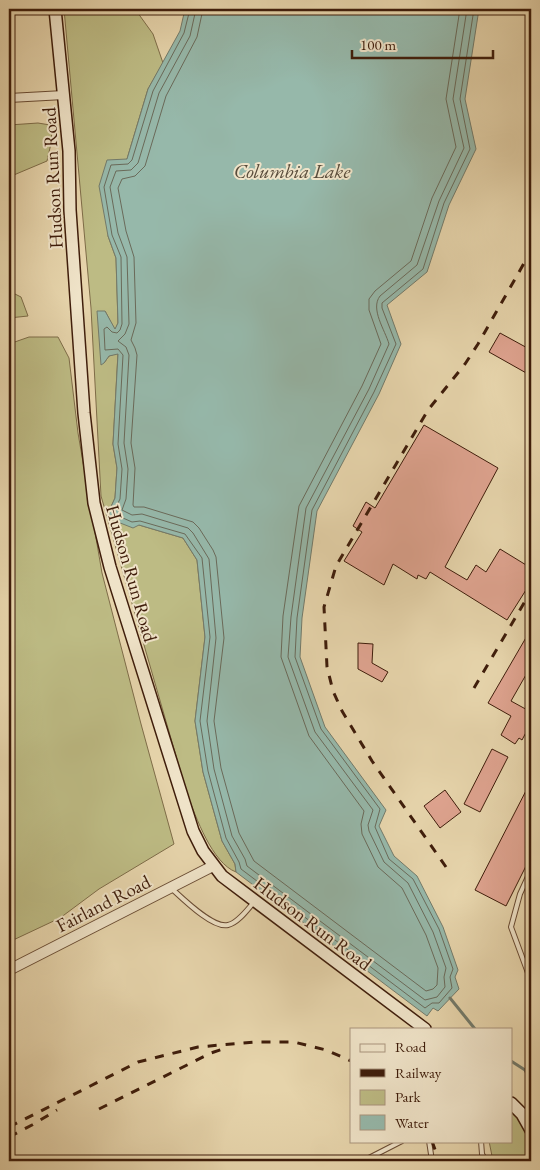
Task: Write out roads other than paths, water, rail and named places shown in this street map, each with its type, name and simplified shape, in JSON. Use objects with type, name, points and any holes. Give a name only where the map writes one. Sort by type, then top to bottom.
[{"type":"main road","name":"Hudson Run Road","points":[[55,9],[64,95],[83,404],[94,503],[110,567],[193,831],[203,851],[222,876],[425,1028]]},
{"type":"main road","points":[[512,1104],[522,1114],[531,1130]]},
{"type":"street","points":[[9,98],[64,95]]},
{"type":"street","name":"Fairland Road","points":[[9,970],[213,866]]},
{"type":"lane","points":[[531,870],[520,894],[511,927],[531,981]]},
{"type":"lane","points":[[171,888],[192,908],[220,925],[227,926],[234,923],[256,901]]},
{"type":"lane","points":[[363,1161],[400,1142]]},
{"type":"lane","points":[[429,1142],[432,1161]]},
{"type":"lane","points":[[481,1142],[482,1154],[486,1161]]},
{"type":"water","name":"Columbia Lake","points":[[185,9],[479,9],[465,99],[476,149],[449,205],[427,272],[387,305],[401,344],[379,394],[317,511],[302,618],[300,657],[325,727],[386,810],[379,826],[394,856],[417,876],[443,927],[458,970],[455,977],[459,989],[438,1011],[433,1008],[427,1016],[236,872],[235,864],[222,841],[203,772],[195,721],[205,637],[197,560],[183,538],[139,525],[133,528],[110,519],[109,511],[115,498],[117,468],[113,444],[118,354],[109,356],[101,365],[97,311],[105,311],[115,329],[118,323],[116,258],[108,236],[99,186],[107,160],[127,159],[148,89],[180,31]]},
{"type":"waterway","points":[[450,998],[474,1028]]},
{"type":"waterway","points":[[512,1062],[525,1070],[531,1081]]},
{"type":"railway","points":[[446,867],[372,761],[342,711],[333,691],[327,667],[324,607],[336,566],[428,410],[465,364],[478,344],[531,251]]},
{"type":"railway","points":[[474,688],[531,591]]},
{"type":"railway","points":[[9,1127],[138,1062],[198,1047],[255,1042],[294,1042],[326,1050],[350,1061]]},
{"type":"railway","points":[[99,1109],[211,1053],[223,1049]]},
{"type":"railway","points":[[9,1137],[57,1110]]},
{"type":"railway","points":[[432,1142],[439,1161]]}]
